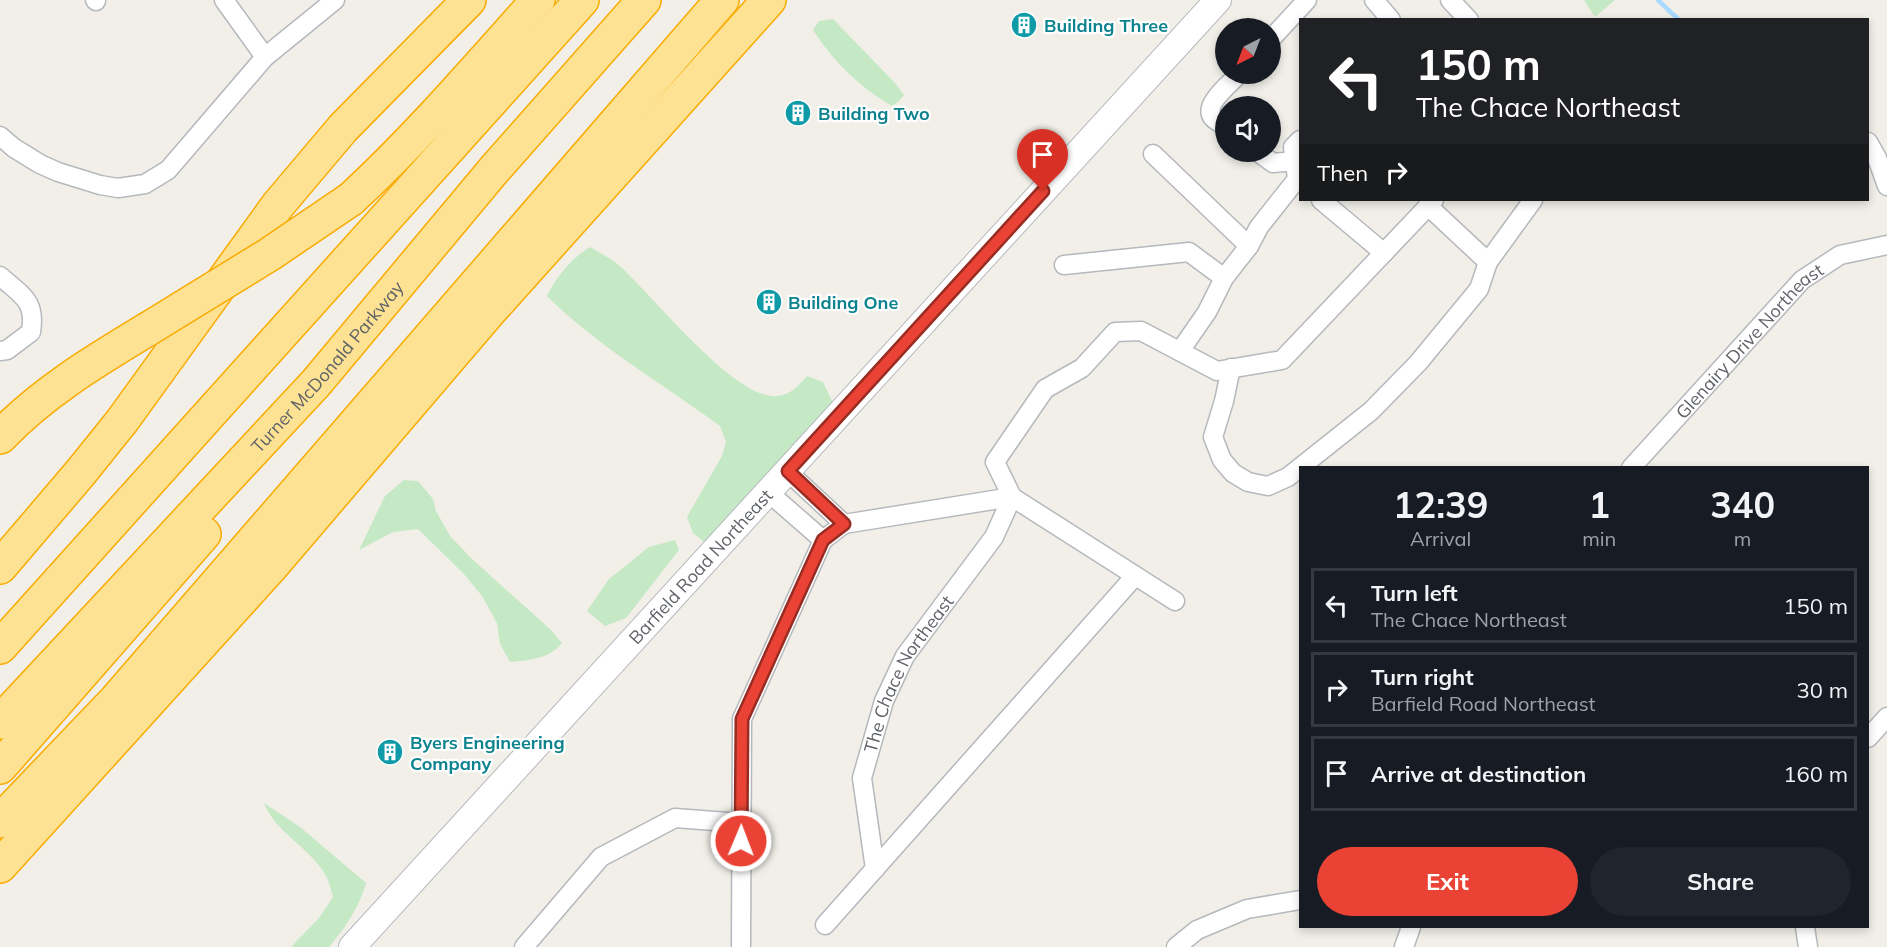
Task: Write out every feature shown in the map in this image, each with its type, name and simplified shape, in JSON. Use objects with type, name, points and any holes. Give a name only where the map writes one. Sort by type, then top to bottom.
[{"type":"highway","points":[[3,562],[122,421],[278,205],[344,129],[469,0]]},
{"type":"highway","points":[[0,437],[37,402],[90,365],[270,255],[351,199],[391,161],[538,0]]},
{"type":"highway","points":[[0,647],[582,0]]},
{"type":"highway","name":"Turner McDonald Parkway","points":[[0,722],[316,383],[500,162],[644,0]]},
{"type":"highway","points":[[0,821],[114,702],[722,0]]},
{"type":"highway","points":[[0,866],[270,568],[488,313],[769,0]]},
{"type":"highway","points":[[0,767],[228,506],[316,383]]},
{"type":"highway","points":[[0,800],[114,702]]},
{"type":"street","points":[[224,0],[265,57]]},
{"type":"street","points":[[0,136],[14,148],[58,172],[118,188],[145,184],[168,170],[265,57],[335,0]]},
{"type":"street","name":"Barfield Road Northeast","points":[[352,947],[1218,0]]},
{"type":"street","points":[[1281,28],[1307,0]]},
{"type":"street","points":[[1374,0],[1389,18]]},
{"type":"street","points":[[1450,0],[1467,18]]},
{"type":"street","points":[[1218,96],[1229,84]]},
{"type":"street","points":[[1215,99],[1210,110],[1215,119]]},
{"type":"street","points":[[1180,351],[1207,312],[1224,278],[1249,246],[1259,227],[1299,181],[1293,147],[1299,141]]},
{"type":"street","points":[[1869,144],[1887,186]]},
{"type":"street","points":[[1153,154],[1249,246]]},
{"type":"street","points":[[1272,162],[1295,161]]},
{"type":"street","points":[[1322,201],[1384,253]]},
{"type":"street","points":[[1302,466],[1371,411],[1402,379],[1479,290],[1488,262],[1532,201]]},
{"type":"street","points":[[1175,601],[1012,497],[995,462],[1045,390],[1082,368],[1115,332],[1141,331],[1217,371],[1282,360],[1431,203],[1488,262]]},
{"type":"street","name":"Glenairy Drive Northeast","points":[[1633,466],[1802,280],[1840,255],[1887,244]]},
{"type":"street","points":[[1064,265],[1189,252],[1224,278]]},
{"type":"street","points":[[0,276],[30,304],[33,318],[31,332],[7,350],[0,351]]},
{"type":"street","points":[[1231,369],[1224,401],[1212,437],[1222,460],[1233,473],[1248,482],[1268,486],[1288,477],[1299,469]]},
{"type":"street","points":[[788,471],[844,524]]},
{"type":"street","points":[[768,492],[823,540]]},
{"type":"street","points":[[741,947],[742,719],[823,540],[844,524],[1012,497]]},
{"type":"street","name":"The Chace Northeast","points":[[875,869],[862,778],[884,701],[905,656],[994,537],[1012,497]]},
{"type":"street","points":[[825,925],[1135,576]]},
{"type":"street","points":[[1869,737],[1887,717]]},
{"type":"street","points":[[524,947],[601,857],[675,818],[741,832]]},
{"type":"street","points":[[1176,947],[1197,930],[1247,909],[1299,900]]},
{"type":"street","points":[[1404,947],[1411,928]]},
{"type":"street","points":[[1804,928],[1808,947]]},
{"type":"green space","points":[[1584,0],[1615,0],[1595,17]]},
{"type":"green space","points":[[833,19],[895,83],[904,95],[899,101],[892,106],[880,99],[858,82],[829,52],[813,30],[819,21]]},
{"type":"green space","points":[[590,247],[621,267],[695,344],[740,382],[760,393],[777,396],[790,392],[807,376],[823,382],[835,407],[717,537],[704,542],[693,533],[687,517],[722,456],[726,442],[720,426],[587,332],[547,296],[565,269]]},
{"type":"green space","points":[[404,480],[418,481],[433,499],[436,511],[450,536],[472,559],[551,630],[562,643],[557,648],[539,658],[510,662],[500,644],[497,623],[482,596],[464,574],[418,529],[393,532],[359,550],[385,496]]},
{"type":"green space","points":[[675,540],[679,550],[626,618],[605,626],[587,611],[609,579],[649,547]]},
{"type":"green space","points":[[264,803],[300,827],[366,883],[351,917],[329,947],[291,947],[319,918],[333,897],[328,880],[321,868],[277,824]]},
{"type":"waterway","points":[[1658,0],[1677,18]]},
{"type":"place","name":"Building Three","points":[[1024,25]]},
{"type":"place","name":"Building Two","points":[[798,113]]},
{"type":"place","name":"Building One","points":[[769,302]]},
{"type":"place","name":"Byers Engineering Company","points":[[390,752]]},
{"type":"route","points":[[741,841],[742,719],[823,540],[844,524],[788,471],[1043,191]]}]
